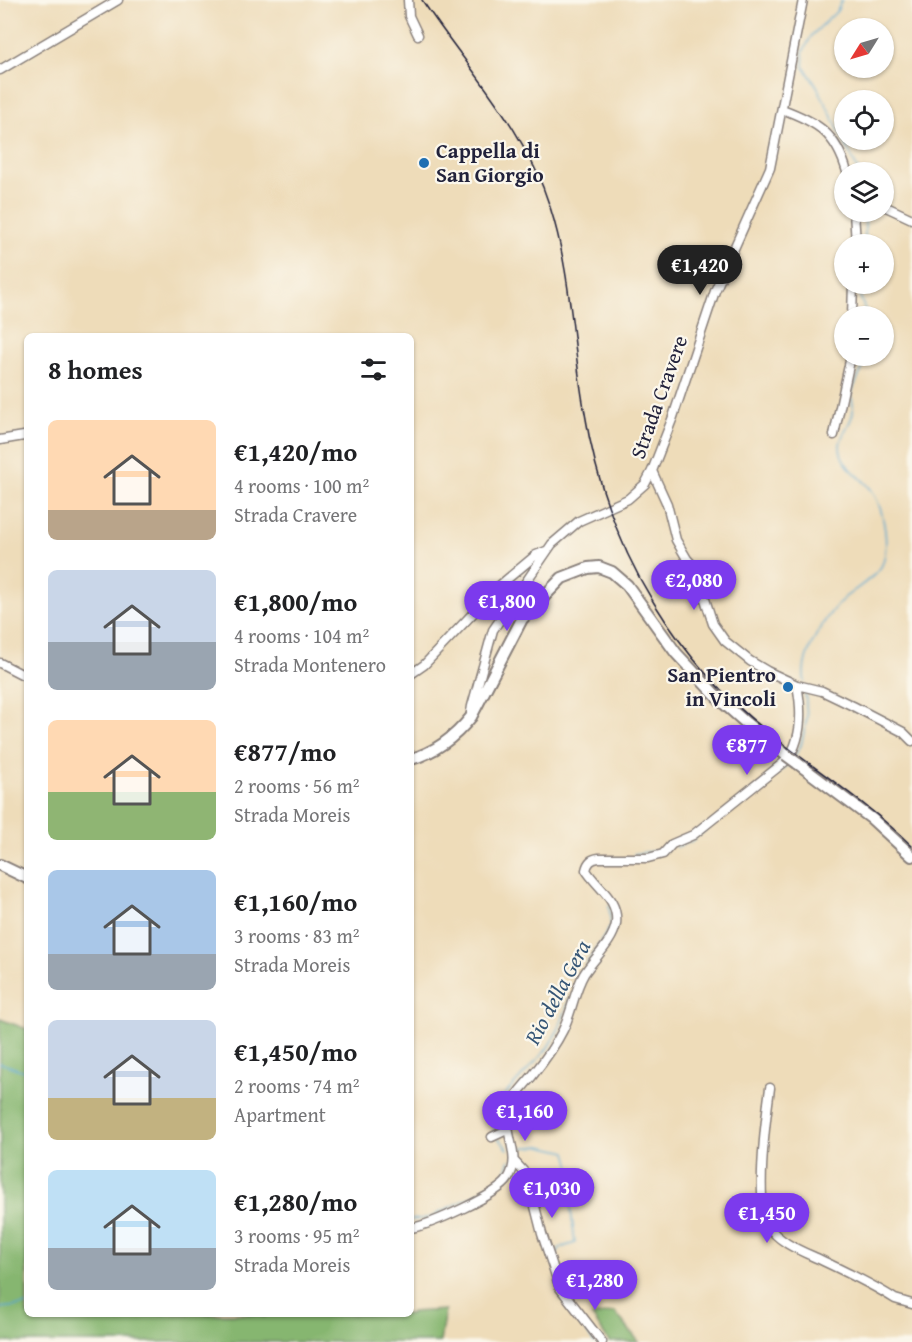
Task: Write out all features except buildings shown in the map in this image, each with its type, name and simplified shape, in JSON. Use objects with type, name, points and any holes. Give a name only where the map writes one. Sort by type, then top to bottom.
[{"type":"main road","points":[[414,758],[445,743],[471,717],[522,619],[562,578],[588,568],[599,567],[612,572],[627,585],[676,653],[720,700],[786,755],[872,819],[912,856]]},
{"type":"main road","points":[[0,865],[24,877]]},
{"type":"street","points":[[0,70],[118,0]]},
{"type":"street","points":[[408,0],[409,16],[418,35]]},
{"type":"street","name":"Strada Cravere","points":[[471,717],[471,706],[493,630],[547,551],[557,538],[579,521],[628,499],[645,484],[652,471],[673,417],[715,291],[770,168],[802,0]]},
{"type":"street","points":[[782,109],[803,117],[824,129],[844,162]]},
{"type":"street","points":[[894,211],[912,219]]},
{"type":"street","points":[[834,435],[848,366]]},
{"type":"street","points":[[0,440],[24,436]]},
{"type":"street","points":[[652,471],[667,504],[676,540],[695,568],[713,624],[719,634],[750,662],[803,686],[822,691],[878,718],[903,732],[912,741]]},
{"type":"street","name":"Strada Cravere","points":[[414,672],[424,665],[499,586],[536,555],[547,551]]},
{"type":"street","points":[[0,663],[24,675]]},
{"type":"street","points":[[414,1227],[447,1216],[493,1193],[507,1180],[514,1161],[511,1141],[499,1133],[508,1110],[564,1029],[582,977],[612,936],[615,926],[616,915],[612,902],[586,870],[588,863],[599,858],[648,858],[666,849],[693,835],[787,760],[800,730],[800,700],[803,686]]},
{"type":"street","points":[[770,1088],[763,1172],[763,1204],[768,1224],[777,1236],[799,1250],[895,1299],[912,1304]]},
{"type":"street","points":[[514,1161],[527,1175],[542,1234],[560,1288],[602,1342]]},
{"type":"green space","points":[[0,1019],[24,1028],[24,1317],[414,1317],[414,1312],[445,1310],[440,1342],[0,1342]]},
{"type":"green space","points":[[615,1312],[639,1342],[609,1342],[592,1316]]},
{"type":"waterway","name":"Rio della Gera","points":[[842,0],[837,11],[812,35],[803,52],[804,67],[817,86],[854,162]]},
{"type":"waterway","name":"Rio della Gera","points":[[865,222],[865,234]]},
{"type":"waterway","name":"Rio della Gera","points":[[859,294],[864,306]]},
{"type":"waterway","name":"Rio della Gera","points":[[805,682],[806,661],[822,625],[844,598],[875,574],[882,565],[886,548],[885,529],[878,501],[870,488],[848,466],[841,454],[840,446],[852,416],[852,392],[864,366]]},
{"type":"waterway","name":"Rio della Gera","points":[[795,755],[801,745],[807,718],[805,690]]},
{"type":"waterway","name":"Rio della Gera","points":[[675,847],[690,842],[789,764]]},
{"type":"waterway","name":"Rio della Gera","points":[[634,854],[662,850]]},
{"type":"waterway","name":"Rio della Gera","points":[[586,965],[611,926],[609,905]]},
{"type":"waterway","name":"Rio della Gera","points":[[576,980],[581,971]]},
{"type":"waterway","name":"Rio della Gera","points":[[494,1131],[494,1112],[499,1101],[547,1049],[558,1030],[570,999]]},
{"type":"waterway","points":[[0,1063],[24,1071]]},
{"type":"waterway","name":"Rio della Gera","points":[[498,1138],[508,1149]]},
{"type":"waterway","points":[[518,1148],[541,1146],[567,1152],[570,1163],[569,1194],[575,1243],[560,1248],[555,1256],[566,1289]]},
{"type":"waterway","name":"Rio della Gera","points":[[414,1220],[429,1218],[497,1184],[505,1174],[510,1160]]},
{"type":"waterway","points":[[566,1304],[594,1342]]},
{"type":"waterway","points":[[0,1308],[24,1305]]},
{"type":"railway","points":[[422,0],[510,124],[539,178],[550,207],[562,256],[580,383],[594,459],[618,533],[654,603],[691,656],[735,704],[768,732],[878,815],[912,846]]},
{"type":"place","name":"Cappella di San Giorgio","points":[[424,163]]},
{"type":"place","name":"San Pientro in Vincoli","points":[[788,687]]}]
